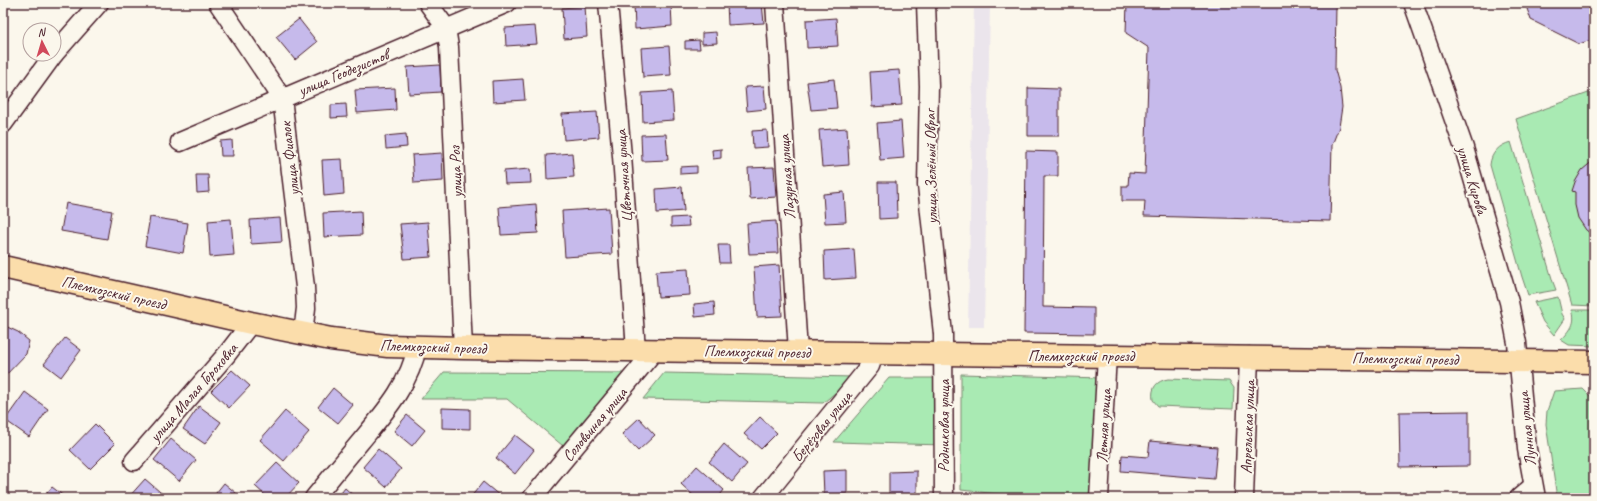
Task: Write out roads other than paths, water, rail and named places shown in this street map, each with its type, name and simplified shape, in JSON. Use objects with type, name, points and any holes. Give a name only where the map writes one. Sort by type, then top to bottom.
[{"type":"main road","name":"Племхозский проезд","points":[[3,267],[304,334],[368,344],[417,347],[943,354],[1249,356],[1594,362]]},
{"type":"street","points":[[62,45],[99,3]]},
{"type":"street","name":"улица Фиалок","points":[[218,3],[282,98],[305,286],[306,308],[304,334]]},
{"type":"street","name":"улица Роз","points":[[428,3],[446,28],[450,47],[463,348]]},
{"type":"street","name":"улица Геодезистов","points":[[180,142],[507,3]]},
{"type":"street","name":"Цветочная улица","points":[[608,3],[621,148],[646,350]]},
{"type":"street","name":"Лазурная улица","points":[[775,3],[798,352]]},
{"type":"street","name":"улица Зелёный Овраг","points":[[926,3],[930,86],[927,185],[942,323],[943,354]]},
{"type":"street","name":"улица Кирова","points":[[1413,3],[1464,148],[1509,302],[1519,360]]},
{"type":"street","points":[[3,124],[48,62]]},
{"type":"street","name":"улица Малая Гороховка","points":[[134,461],[227,354],[251,323]]},
{"type":"street","points":[[314,498],[387,408],[414,361],[417,347]]},
{"type":"street","name":"Соловьиная улица","points":[[532,498],[646,350]]},
{"type":"street","name":"Берёзовая улица","points":[[763,498],[870,366],[876,352]]},
{"type":"street","name":"Родниковая улица","points":[[943,354],[944,498]]},
{"type":"street","name":"Летняя улица","points":[[1099,498],[1107,355]]},
{"type":"street","name":"Апрельская улица","points":[[1244,498],[1249,356]]},
{"type":"street","name":"Лунная улица","points":[[1519,360],[1526,443],[1534,492]]},
{"type":"street","points":[[1519,498],[1534,492]]}]
